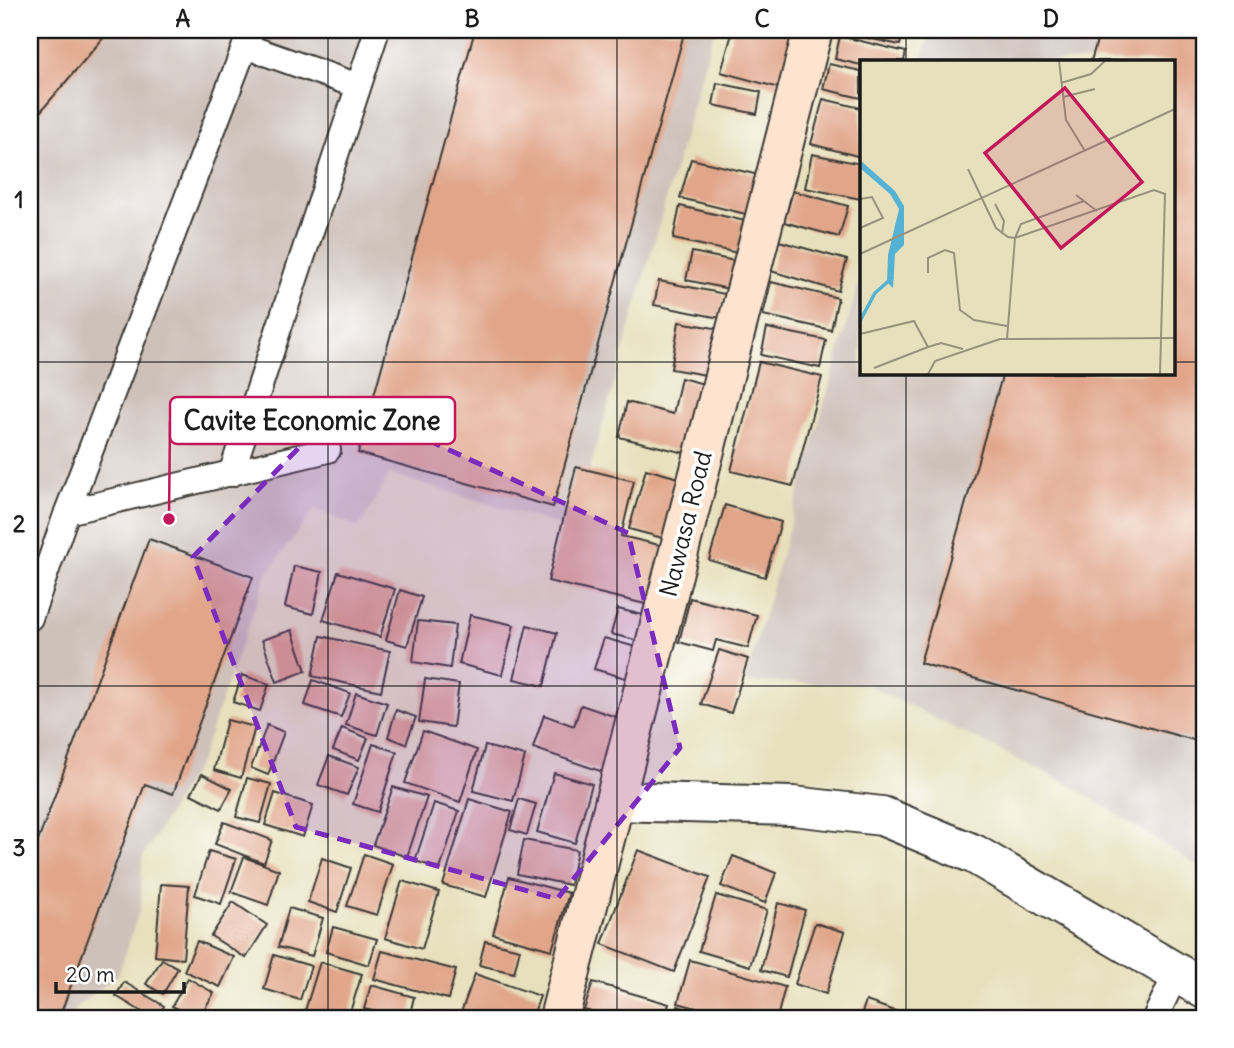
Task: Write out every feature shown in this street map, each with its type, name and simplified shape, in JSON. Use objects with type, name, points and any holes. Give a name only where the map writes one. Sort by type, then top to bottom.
[{"type":"street","name":"Nawasa Road","points":[[559,1018],[813,30]]},
{"type":"street","points":[[615,801],[793,806],[883,816],[974,854],[1190,981]]},
{"type":"lane","points":[[231,474],[377,30]]},
{"type":"lane","points":[[30,618],[67,512],[248,38],[358,86]]},
{"type":"lane","points":[[67,512],[328,450]]},
{"type":"lane","points":[[1155,1018],[1190,981]]},
{"type":"highlighted area","points":[[344,401],[628,533],[680,748],[557,899],[296,827],[193,557]]},
{"type":"shaded area","points":[[30,30],[714,30],[573,529],[390,474],[359,528],[315,509],[267,573],[200,761],[142,858],[141,906],[118,975],[79,1005],[71,1018],[30,1018]]},
{"type":"shaded area","points":[[931,30],[1204,30],[1204,870],[1074,787],[866,684],[745,682],[860,279],[860,374],[1174,374],[1174,60],[922,60]]},
{"type":"building","points":[[30,30],[110,30],[30,124]]},
{"type":"building","points":[[475,30],[685,30],[553,507],[358,453]]},
{"type":"building","points":[[733,30],[768,30],[805,41],[790,91],[721,72]]},
{"type":"building","points":[[846,30],[904,30],[900,45],[845,33]]},
{"type":"building","points":[[1100,30],[1204,30],[1204,743],[920,663],[1003,374],[1174,374],[1174,60],[1091,60]]},
{"type":"building","points":[[840,36],[906,52],[904,60],[860,60],[860,65],[835,59]]},
{"type":"building","points":[[829,64],[860,71],[860,98],[823,89]]},
{"type":"building","points":[[717,83],[761,92],[757,114],[713,105]]},
{"type":"building","points":[[823,99],[860,108],[860,157],[811,144]]},
{"type":"building","points":[[812,154],[860,164],[860,199],[805,188]]},
{"type":"building","points":[[691,159],[763,176],[754,216],[680,198]]},
{"type":"building","points":[[793,191],[848,206],[839,237],[784,222]]},
{"type":"building","points":[[680,206],[745,221],[738,253],[673,239]]},
{"type":"building","points":[[779,241],[847,260],[838,291],[771,271]]},
{"type":"building","points":[[692,252],[749,264],[743,292],[686,280]]},
{"type":"building","points":[[659,281],[725,294],[720,318],[654,305]]},
{"type":"building","points":[[771,282],[838,298],[831,330],[763,315]]},
{"type":"building","points":[[679,322],[721,329],[712,376],[671,369]]},
{"type":"building","points":[[767,328],[826,340],[820,368],[761,355]]},
{"type":"building","points":[[759,362],[822,377],[793,486],[731,471]]},
{"type":"building","points":[[681,378],[708,385],[689,454],[619,437],[627,402],[673,414]]},
{"type":"building","points":[[576,467],[634,481],[621,536],[672,548],[658,607],[548,581]]},
{"type":"building","points":[[646,469],[686,480],[670,540],[629,529]]},
{"type":"building","points":[[725,505],[781,522],[765,577],[709,560]]},
{"type":"building","points":[[149,539],[253,577],[173,794],[145,784],[59,1018],[30,1018],[30,863]]},
{"type":"building","points":[[294,566],[322,572],[313,614],[285,607]]},
{"type":"building","points":[[338,572],[395,589],[380,637],[323,620]]},
{"type":"building","points":[[400,590],[422,597],[407,646],[386,640]]},
{"type":"building","points":[[690,598],[757,615],[748,648],[716,640],[713,651],[679,642]]},
{"type":"building","points":[[618,609],[655,618],[648,643],[611,634]]},
{"type":"building","points":[[470,615],[514,625],[502,675],[459,664]]},
{"type":"building","points":[[418,621],[455,625],[450,668],[413,662]]},
{"type":"building","points":[[527,625],[557,633],[544,686],[514,679]]},
{"type":"building","points":[[292,630],[306,671],[277,682],[262,640]]},
{"type":"building","points":[[321,636],[390,651],[381,691],[312,676]]},
{"type":"building","points":[[604,638],[646,650],[636,681],[594,669]]},
{"type":"building","points":[[719,650],[748,659],[731,713],[701,704]]},
{"type":"building","points":[[242,675],[269,684],[260,711],[233,702]]},
{"type":"building","points":[[425,679],[459,684],[453,727],[419,722]]},
{"type":"building","points":[[313,680],[350,693],[341,717],[305,705]]},
{"type":"building","points":[[356,693],[387,703],[377,735],[346,725]]},
{"type":"building","points":[[581,705],[622,719],[603,772],[533,748],[544,715],[574,726]]},
{"type":"building","points":[[396,710],[416,717],[406,744],[388,737]]},
{"type":"building","points":[[227,720],[255,727],[241,778],[214,770]]},
{"type":"building","points":[[267,725],[284,732],[268,775],[251,768]]},
{"type":"building","points":[[342,728],[368,738],[359,760],[333,750]]},
{"type":"building","points":[[423,731],[477,750],[460,802],[405,783]]},
{"type":"building","points":[[373,744],[397,752],[378,812],[353,804]]},
{"type":"building","points":[[485,746],[525,756],[513,801],[473,791]]},
{"type":"building","points":[[329,756],[359,767],[347,795],[318,785]]},
{"type":"building","points":[[554,773],[592,784],[575,843],[537,832]]},
{"type":"building","points":[[202,774],[232,789],[221,809],[191,794]]},
{"type":"building","points":[[247,778],[271,784],[260,823],[236,817]]},
{"type":"building","points":[[393,787],[427,797],[407,857],[373,845]]},
{"type":"building","points":[[275,793],[313,805],[303,837],[265,825]]},
{"type":"building","points":[[469,799],[512,812],[486,897],[443,885]]},
{"type":"building","points":[[519,799],[536,804],[527,835],[510,830]]},
{"type":"building","points":[[434,803],[459,811],[440,869],[415,861]]},
{"type":"building","points":[[224,822],[272,840],[264,863],[215,844]]},
{"type":"building","points":[[524,840],[577,850],[570,885],[517,874]]},
{"type":"building","points":[[638,850],[710,877],[674,972],[602,944]]},
{"type":"building","points":[[209,851],[236,859],[221,904],[195,895]]},
{"type":"building","points":[[364,854],[393,864],[377,915],[347,906]]},
{"type":"building","points":[[733,856],[776,873],[765,903],[721,886]]},
{"type":"building","points":[[244,857],[279,870],[268,905],[231,892]]},
{"type":"building","points":[[322,858],[351,868],[337,912],[308,902]]},
{"type":"building","points":[[509,877],[569,893],[552,950],[493,934]]},
{"type":"building","points":[[402,881],[439,892],[422,949],[385,938]]},
{"type":"building","points":[[161,884],[189,886],[183,959],[155,956]]},
{"type":"building","points":[[716,895],[767,910],[750,966],[699,951]]},
{"type":"building","points":[[233,902],[267,925],[246,958],[211,936]]},
{"type":"building","points":[[778,903],[805,910],[787,977],[761,970]]},
{"type":"building","points":[[289,908],[323,918],[312,956],[278,947]]},
{"type":"building","points":[[815,923],[845,932],[826,994],[795,984]]},
{"type":"building","points":[[333,927],[377,939],[369,965],[326,952]]},
{"type":"building","points":[[197,941],[234,957],[220,987],[184,971]]},
{"type":"building","points":[[485,941],[520,949],[514,973],[479,965]]},
{"type":"building","points":[[382,951],[456,970],[448,999],[374,979]]},
{"type":"building","points":[[274,955],[311,966],[300,1000],[264,989]]},
{"type":"building","points":[[162,959],[178,968],[163,994],[146,984]]},
{"type":"building","points":[[690,960],[785,987],[777,1018],[732,1018],[678,1003]]},
{"type":"building","points":[[320,962],[362,974],[348,1018],[319,1018],[304,1014]]},
{"type":"building","points":[[475,974],[540,996],[532,1018],[459,1018]]},
{"type":"building","points":[[188,978],[214,993],[199,1018],[172,1006]]},
{"type":"building","points":[[124,982],[164,1006],[157,1018],[152,1018],[116,996]]},
{"type":"building","points":[[593,982],[669,1004],[665,1018],[614,1018],[584,1010]]},
{"type":"building","points":[[371,985],[414,997],[409,1018],[364,1009]]},
{"type":"building","points":[[866,1001],[895,1011],[893,1018],[860,1018]]},
{"type":"building","points":[[678,1006],[712,1018],[674,1018]]},
{"type":"place","name":"Cavite Economic Zone","points":[[169,519]]}]
